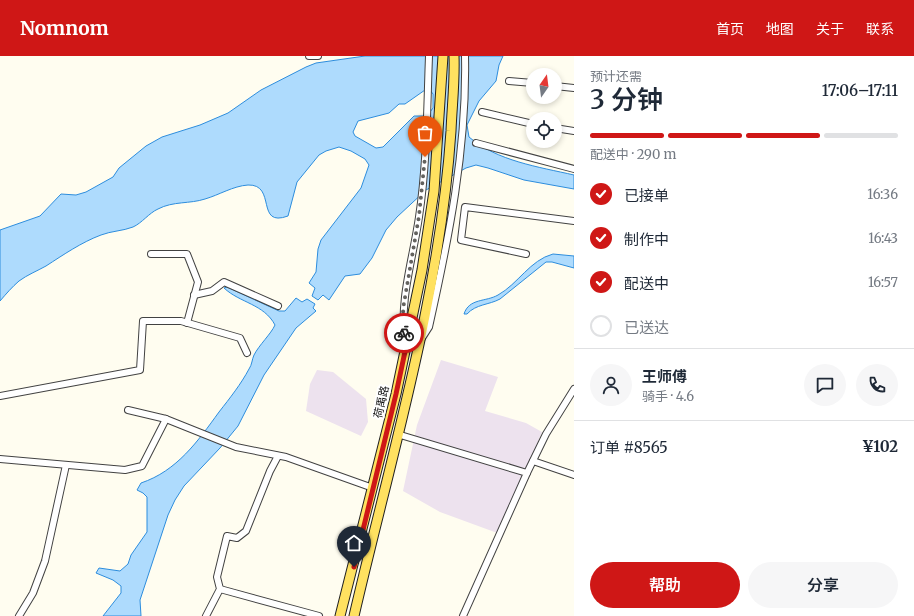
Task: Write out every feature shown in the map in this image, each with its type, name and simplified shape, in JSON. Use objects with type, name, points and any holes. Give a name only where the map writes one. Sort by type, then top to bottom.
[{"type":"main road","name":"荷禹路","points":[[340,616],[373,488],[406,347],[422,270],[434,191],[443,56]]},
{"type":"main road","name":"荷禹路","points":[[354,616],[418,345],[447,185],[454,56]]},
{"type":"street","points":[[309,56],[318,56]]},
{"type":"street","points":[[406,347],[403,309],[419,216],[426,142],[429,56]]},
{"type":"street","points":[[418,345],[429,327],[443,262],[457,182],[462,129],[465,56]]},
{"type":"street","points":[[509,81],[526,82]]},
{"type":"street","points":[[562,87],[574,88]]},
{"type":"street","points":[[482,112],[526,122]]},
{"type":"street","points":[[562,129],[574,131]]},
{"type":"street","points":[[476,143],[574,169]]},
{"type":"street","points":[[526,254],[461,240],[465,207],[574,222]]},
{"type":"street","points":[[151,254],[187,254],[198,282],[187,323]]},
{"type":"street","points":[[194,295],[212,291],[224,282],[278,306]]},
{"type":"street","points":[[0,396],[140,370],[143,321],[187,323],[240,338],[247,353]]},
{"type":"street","points":[[463,616],[546,434],[574,389]]},
{"type":"street","points":[[128,410],[166,419],[236,447],[278,456],[373,488]]},
{"type":"street","points":[[0,459],[125,470],[142,466],[166,419]]},
{"type":"street","points":[[397,434],[528,473]]},
{"type":"street","points":[[206,616],[220,589],[216,577],[227,536],[237,538],[246,531],[270,471],[278,456]]},
{"type":"street","points":[[533,461],[574,475]]},
{"type":"street","points":[[19,616],[33,593],[45,561],[66,464]]},
{"type":"street","points":[[220,589],[318,616]]},
{"type":"shaded area","points":[[441,360],[498,377],[485,411],[526,423],[542,432],[500,534],[440,512],[403,491],[417,425]]},
{"type":"shaded area","points":[[317,370],[333,372],[366,399],[368,422],[361,436],[306,411],[310,384]]},
{"type":"water","points":[[365,56],[503,56],[499,65],[496,81],[479,101],[467,125],[469,137],[492,152],[505,157],[533,166],[574,175],[574,189],[524,180],[476,165],[466,168],[426,190],[397,217],[386,230],[372,258],[360,274],[345,276],[329,300],[323,295],[318,300],[312,296],[315,288],[309,283],[316,272],[318,249],[321,240],[361,188],[369,165],[365,159],[351,151],[339,147],[319,155],[297,182],[288,216],[278,218],[272,216],[268,211],[262,191],[257,187],[248,185],[237,187],[199,201],[164,206],[133,227],[101,235],[73,249],[19,281],[0,301],[0,230],[40,216],[61,194],[76,195],[86,192],[113,177],[119,168],[146,146],[162,137],[200,125],[228,113],[261,90],[316,63]],"holes":[[[425,90],[430,90],[433,94],[433,108],[427,116],[414,116],[383,147],[376,148],[355,136],[353,132],[358,121],[389,113],[399,104],[405,104]]]},
{"type":"water","points":[[553,254],[574,256],[574,268],[552,262],[546,262],[500,299],[478,306],[467,314],[464,314],[470,305],[498,295],[512,285],[538,261]]},
{"type":"water","points":[[227,287],[279,311],[285,311],[296,298],[302,302],[307,299],[315,304],[313,308],[316,311],[296,328],[264,375],[238,426],[220,448],[184,486],[175,500],[168,515],[140,600],[141,616],[103,616],[121,593],[121,586],[113,580],[96,573],[99,568],[120,571],[128,564],[131,555],[147,532],[147,497],[137,490],[141,483],[154,478],[165,471],[186,454],[195,444],[239,386],[250,367],[256,351],[275,325],[265,312],[230,293],[224,288]]},
{"type":"way so far","points":[[404,333],[403,309],[419,216],[425,157]]},
{"type":"route","points":[[354,567],[396,394],[406,347],[404,333]]}]
